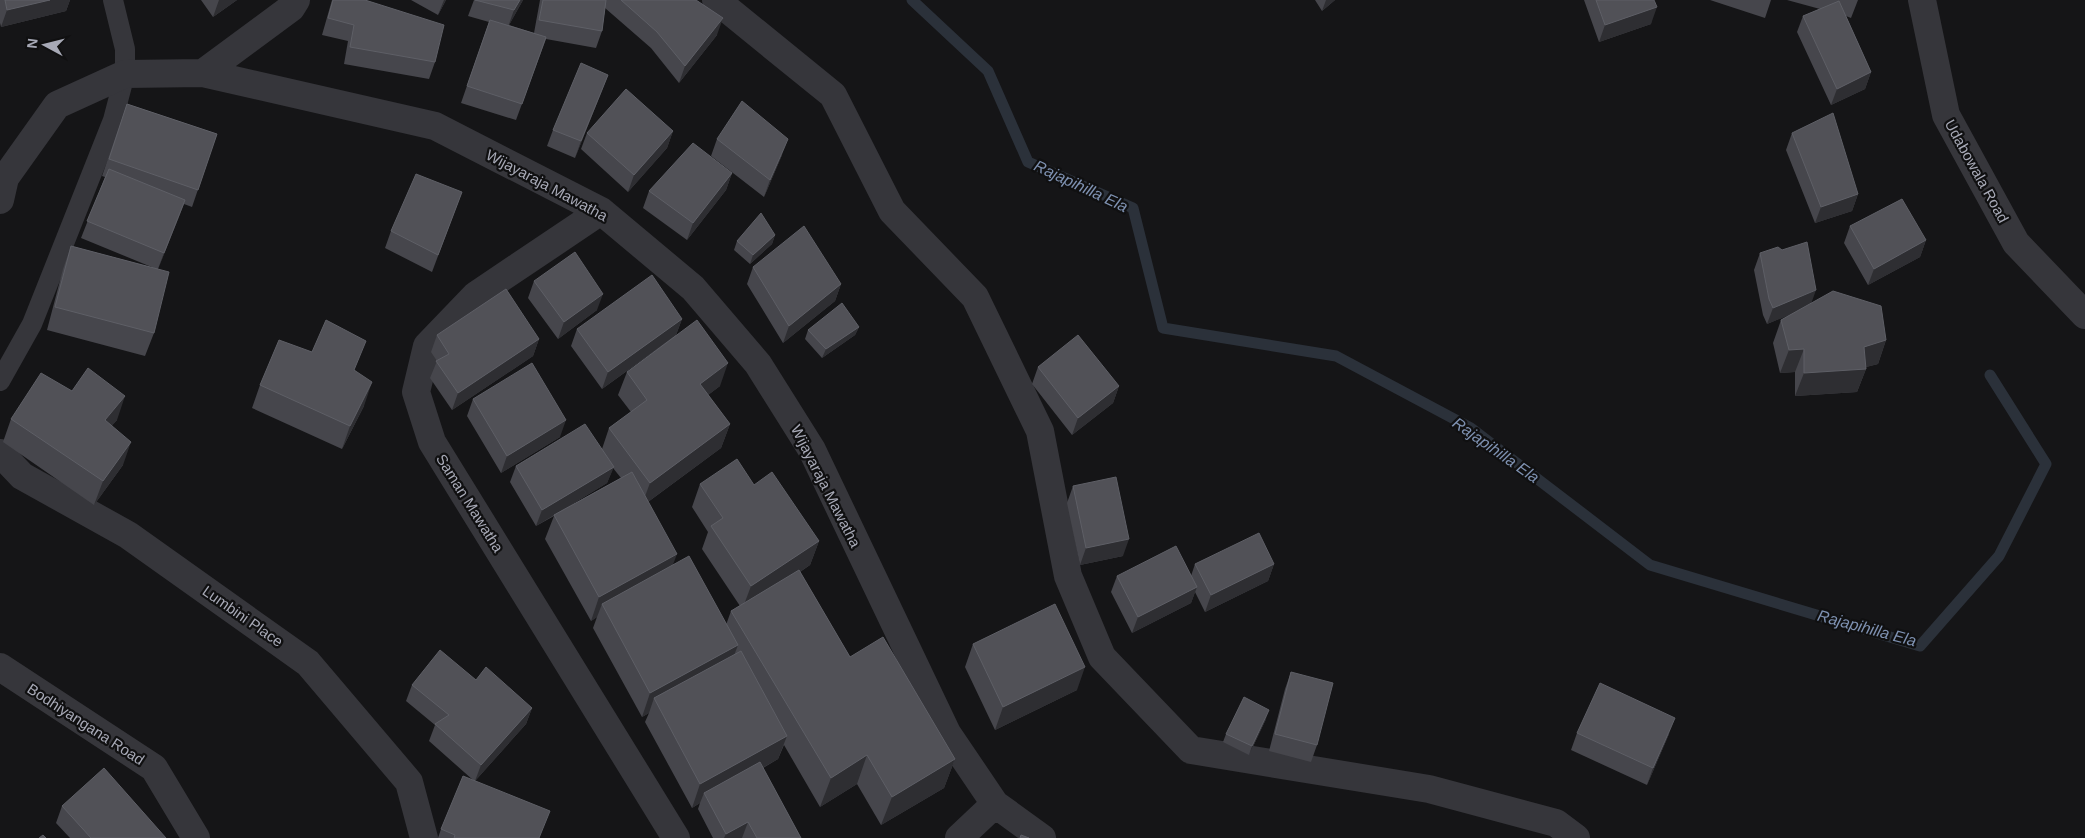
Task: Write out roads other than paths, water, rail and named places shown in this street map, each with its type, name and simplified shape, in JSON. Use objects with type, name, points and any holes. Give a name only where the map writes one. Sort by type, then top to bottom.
[{"type":"street","points":[[203,73],[291,8],[296,0]]},
{"type":"street","points":[[716,0],[833,95],[892,211],[975,297],[1040,431],[1068,576],[1102,657],[1191,750],[1429,789],[1556,824],[1576,838]]},
{"type":"street","name":"Udabowala Road","points":[[1922,0],[1946,115],[2016,243],[2085,315]]},
{"type":"street","name":"Wijayaraja Mawatha","points":[[0,200],[5,178],[56,105],[124,74],[203,73],[435,126],[601,210],[693,288],[758,364],[812,450],[947,733],[995,804],[1042,838]]},
{"type":"street","name":"Saman Mawatha","points":[[601,210],[476,295],[427,346],[416,392],[432,442],[676,838]]},
{"type":"street","name":"Lumbini Place","points":[[0,453],[22,476],[128,535],[308,662],[409,782],[424,838]]},
{"type":"street","name":"Bodhiyangana Road","points":[[0,667],[154,768],[196,838]]},
{"type":"street","points":[[959,838],[995,804]]},
{"type":"lane","points":[[0,381],[32,324],[113,120],[124,74],[125,49],[113,0]]},
{"type":"waterway","name":"Rajapihilla Ela","points":[[912,0],[988,71],[1028,162],[1133,208],[1163,328],[1336,356],[1471,428],[1650,565],[1920,646],[1999,556],[2046,464],[1990,375]]}]
